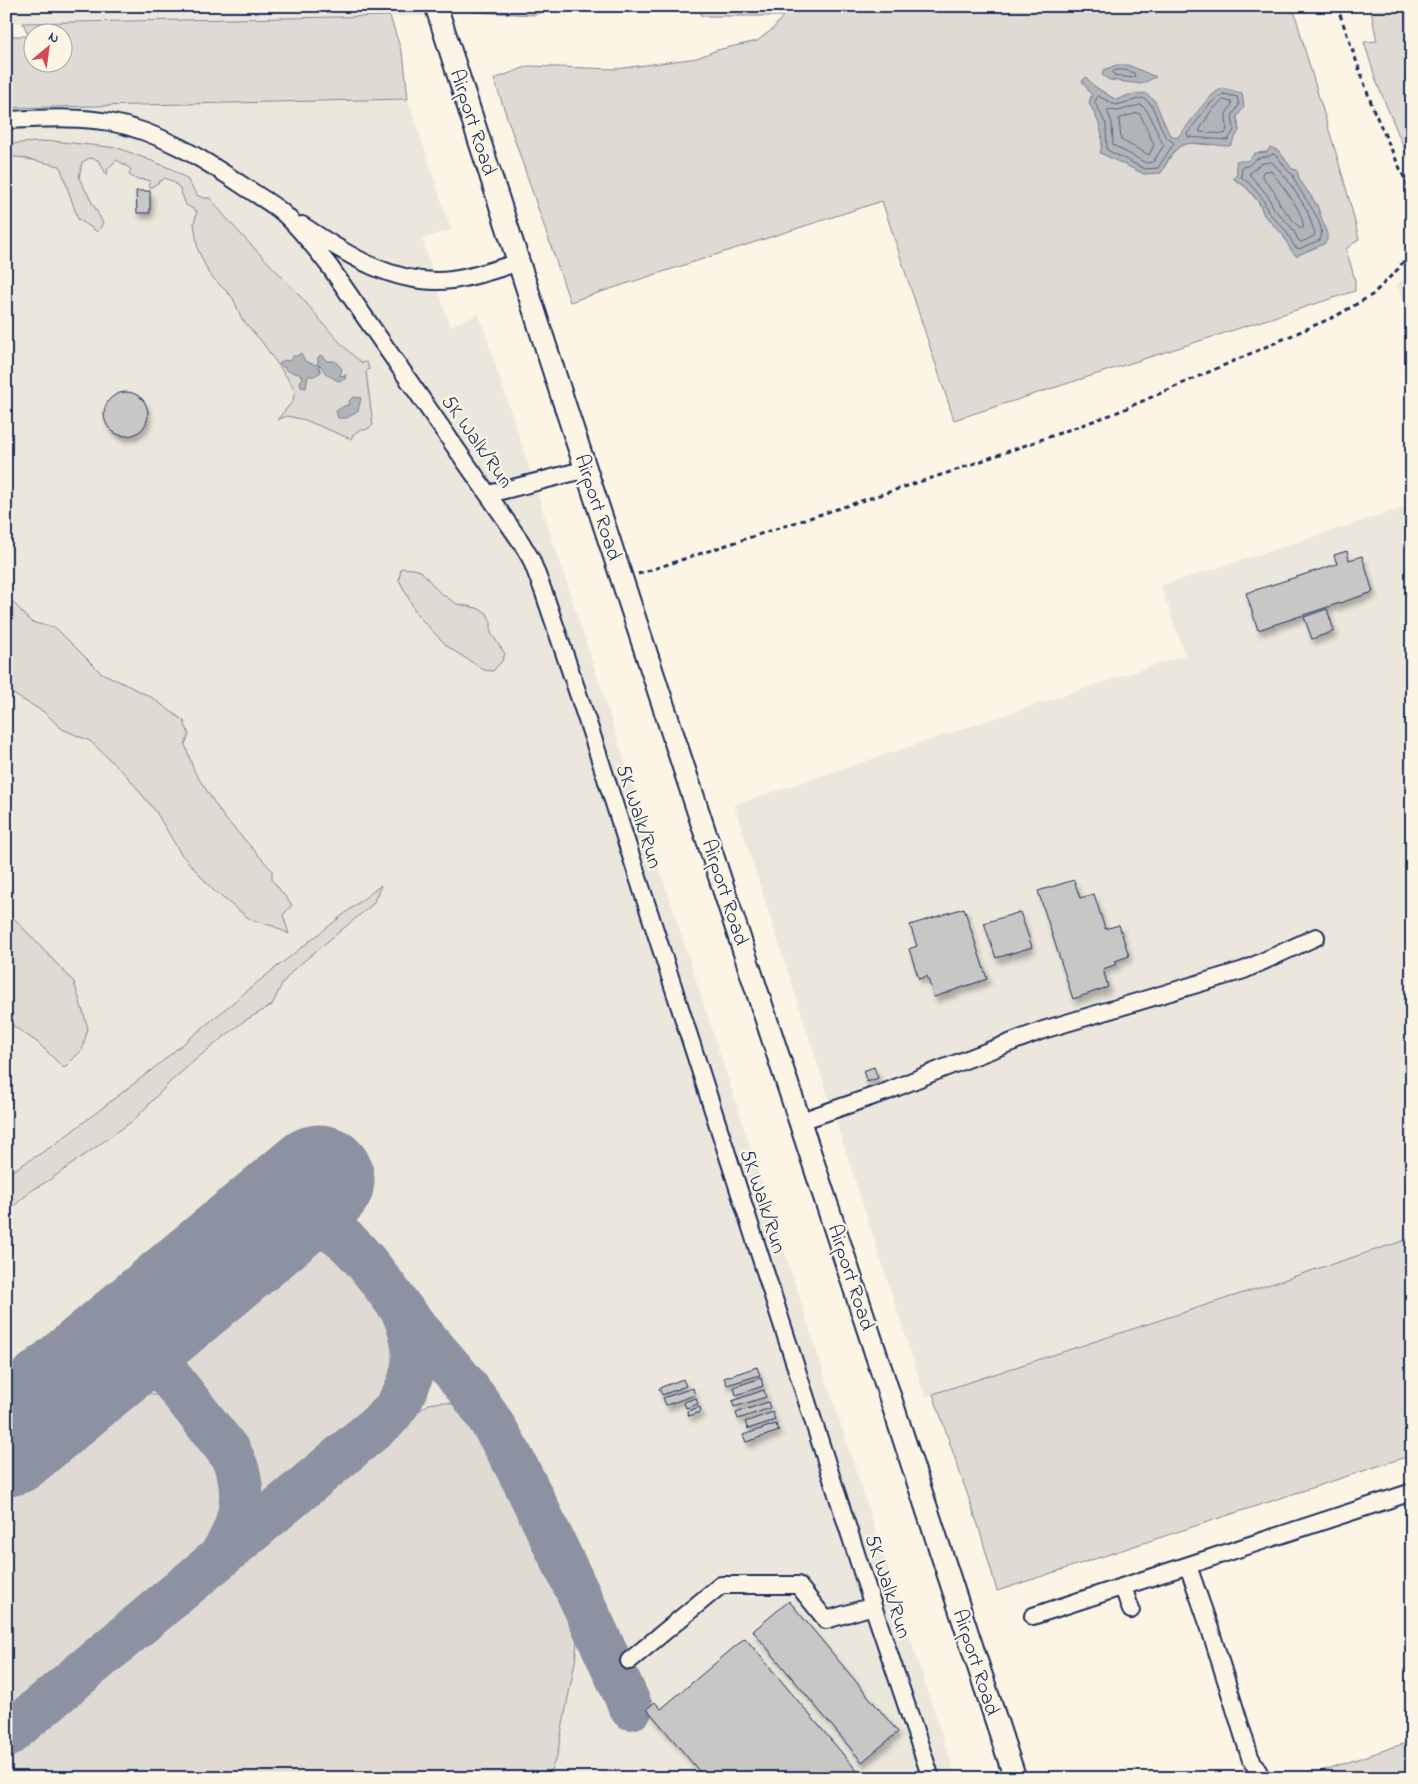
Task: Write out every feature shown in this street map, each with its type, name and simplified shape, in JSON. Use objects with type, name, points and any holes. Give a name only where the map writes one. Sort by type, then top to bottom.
[{"type":"main road","name":"Airport Road","points":[[436,6],[1015,1778]]},
{"type":"lane","name":"5K Walk/Run","points":[[6,120],[91,120],[131,127],[188,151],[281,211],[330,267],[522,542],[531,559],[544,593],[592,735],[872,1606],[931,1778]]},
{"type":"lane","points":[[281,211],[360,260],[404,278],[428,281],[452,280],[466,278],[519,262]]},
{"type":"lane","points":[[489,494],[587,469]]},
{"type":"lane","points":[[801,1121],[888,1091],[1042,1030],[1244,970],[1316,937]]},
{"type":"lane","points":[[1033,1616],[1412,1492]]},
{"type":"lane","points":[[1188,1566],[1250,1757],[1262,1778]]},
{"type":"lane","points":[[629,1661],[721,1585],[798,1585],[826,1620],[872,1606]]},
{"type":"lane","points":[[1123,1587],[1131,1610]]},
{"type":"path","points":[[1337,6],[1374,111],[1412,195]]},
{"type":"path","points":[[623,579],[953,471],[1113,414],[1336,316],[1372,295],[1398,269],[1412,250]]},
{"type":"shaded area","points":[[6,6],[423,6],[426,16],[22,22],[6,23]]},
{"type":"shaded area","points":[[472,6],[552,6],[535,15],[474,12]]},
{"type":"shaded area","points":[[701,6],[1293,6],[1344,180],[1359,239],[1346,249],[1355,280],[1355,291],[954,420],[882,201],[570,302],[494,79],[529,66],[616,69],[697,58],[717,50],[757,41],[773,29],[783,16],[701,16]],"holes":[[[1094,86],[1116,100],[1129,95],[1169,134],[1177,138],[1191,122],[1237,117],[1239,131],[1210,145],[1189,143],[1180,146],[1172,154],[1161,173],[1121,162],[1101,153],[1101,132],[1089,103]],[[1279,151],[1317,205],[1291,250],[1283,235],[1264,215],[1259,203],[1246,187],[1234,179],[1237,174],[1267,152]]]},
{"type":"shaded area","points":[[1370,6],[1412,6],[1412,167],[1377,83],[1364,42],[1377,41]]},
{"type":"shaded area","points":[[390,16],[404,60],[408,99],[6,108],[6,36],[22,36],[22,72],[72,72],[72,22]]},
{"type":"shaded area","points":[[408,99],[451,230],[422,239],[450,326],[479,314],[956,1778],[6,1778],[6,108]]},
{"type":"shaded area","points":[[53,141],[118,148],[172,169],[187,179],[197,195],[203,198],[210,198],[345,348],[362,363],[367,362],[369,369],[366,372],[373,425],[366,430],[357,432],[351,439],[305,420],[287,416],[277,420],[293,401],[295,389],[262,342],[242,319],[233,298],[209,274],[198,250],[194,224],[197,211],[186,205],[180,189],[175,183],[165,178],[150,188],[149,180],[136,179],[129,175],[131,169],[117,160],[108,168],[107,175],[98,160],[90,158],[82,162],[79,178],[103,223],[98,232],[78,219],[60,166],[18,157],[6,157],[6,144]]},
{"type":"shaded area","points":[[1412,273],[1412,330],[1397,284]]},
{"type":"shaded area","points":[[1412,505],[1412,1238],[925,1397],[734,805],[1185,655],[1161,586]]},
{"type":"shaded area","points":[[401,568],[421,571],[439,592],[457,604],[477,608],[487,613],[491,622],[491,633],[505,654],[502,661],[493,671],[484,670],[448,647],[418,616],[399,580]]},
{"type":"shaded area","points":[[6,598],[12,601],[31,622],[56,628],[100,672],[151,697],[184,721],[189,735],[185,744],[194,771],[223,816],[272,870],[272,880],[292,905],[283,915],[289,934],[273,926],[251,920],[214,891],[181,854],[156,812],[127,776],[90,741],[62,729],[44,712],[6,690]]},
{"type":"shaded area","points":[[381,885],[373,904],[293,970],[282,984],[272,1005],[244,1021],[200,1056],[171,1081],[134,1120],[31,1191],[6,1213],[6,1175],[54,1145],[154,1068],[259,981]]},
{"type":"shaded area","points":[[6,910],[74,982],[88,1028],[82,1050],[64,1068],[37,1042],[6,1021]]},
{"type":"shaded area","points":[[1412,1238],[1412,1455],[997,1591],[979,1528],[933,1394]]},
{"type":"shaded area","points":[[308,1243],[320,1243],[331,1247],[347,1262],[378,1300],[397,1332],[399,1359],[395,1377],[383,1402],[256,1508],[256,1476],[249,1455],[184,1372],[185,1350],[191,1336],[297,1249]]},
{"type":"shaded area","points":[[141,1390],[161,1397],[214,1462],[226,1482],[223,1521],[208,1545],[6,1715],[6,1492],[120,1396]]},
{"type":"shaded area","points":[[442,1402],[456,1405],[466,1411],[475,1421],[485,1438],[569,1609],[577,1637],[576,1656],[557,1756],[549,1774],[545,1778],[6,1778],[6,1755],[416,1413],[429,1404]]},
{"type":"shaded area","points":[[1412,1741],[1412,1778],[1316,1778],[1315,1773]]},
{"type":"water","points":[[1116,65],[1128,65],[1156,77],[1141,84],[1109,80],[1102,75],[1104,70]]},
{"type":"water","points":[[1086,77],[1094,86],[1116,100],[1129,95],[1145,93],[1155,101],[1169,134],[1177,138],[1209,98],[1222,88],[1242,93],[1244,107],[1237,117],[1239,131],[1230,146],[1189,143],[1179,147],[1168,159],[1161,173],[1144,174],[1100,153],[1102,133],[1089,103],[1092,96],[1082,81]]},
{"type":"water","points":[[1270,147],[1279,151],[1292,169],[1295,169],[1298,173],[1299,179],[1317,205],[1327,234],[1327,240],[1324,244],[1296,256],[1283,235],[1264,215],[1259,202],[1246,187],[1234,179],[1237,174],[1236,161],[1247,161],[1255,153],[1267,152]]},
{"type":"water","points":[[301,353],[305,361],[315,365],[318,363],[318,357],[321,355],[327,361],[335,361],[342,369],[340,376],[346,375],[345,379],[338,381],[326,374],[321,366],[318,365],[321,372],[314,376],[308,376],[306,388],[301,387],[300,382],[303,378],[299,374],[288,371],[279,364],[284,360],[289,361],[293,356]]},
{"type":"water","points":[[353,397],[361,398],[358,411],[347,418],[338,418],[336,411],[346,405],[350,405],[349,401]]},
{"type":"building","points":[[136,191],[150,191],[150,213],[137,213]]},
{"type":"building","points":[[130,392],[142,398],[147,405],[147,423],[142,430],[135,435],[122,436],[114,433],[107,426],[104,410],[107,402],[114,395]]},
{"type":"building","points":[[1347,551],[1349,560],[1362,556],[1373,592],[1258,630],[1246,593],[1337,564],[1334,555]]},
{"type":"building","points":[[1327,609],[1334,631],[1312,639],[1304,617]]},
{"type":"building","points":[[1074,880],[1080,898],[1094,894],[1105,929],[1119,925],[1129,956],[1115,961],[1117,964],[1103,969],[1108,987],[1073,999],[1038,891]]},
{"type":"building","points":[[964,908],[987,979],[934,997],[927,976],[919,979],[909,949],[917,946],[910,925]]},
{"type":"building","points":[[1020,912],[1032,947],[996,958],[984,923]]},
{"type":"building","points":[[874,1067],[878,1078],[867,1082],[863,1071]]},
{"type":"building","points":[[757,1367],[760,1375],[727,1385],[724,1378]]},
{"type":"building","points":[[761,1378],[763,1386],[736,1395],[734,1387]]},
{"type":"building","points":[[683,1379],[686,1386],[662,1395],[659,1388]]},
{"type":"building","points":[[693,1388],[695,1395],[666,1405],[663,1398]]},
{"type":"building","points":[[764,1390],[766,1397],[734,1407],[732,1401]]},
{"type":"building","points":[[696,1398],[698,1404],[686,1408],[684,1402]]},
{"type":"building","points":[[768,1402],[770,1408],[738,1419],[736,1413]]},
{"type":"building","points":[[700,1407],[701,1412],[689,1416],[687,1411]]},
{"type":"building","points":[[773,1412],[775,1420],[748,1429],[745,1422]]},
{"type":"building","points":[[776,1424],[779,1431],[746,1442],[743,1435]]},
{"type":"building","points":[[789,1601],[898,1732],[862,1762],[753,1631]]},
{"type":"building","points":[[745,1638],[863,1778],[705,1778],[647,1709],[655,1702],[661,1709]]},
{"type":"taxiway","points":[[275,1216],[323,1227],[337,1234],[355,1249],[473,1395],[511,1456],[583,1603],[631,1708]]},
{"type":"taxiway","points":[[6,1736],[387,1418],[397,1406],[404,1393],[410,1381],[413,1368],[412,1341],[409,1326],[403,1312]]},
{"type":"taxiway","points":[[135,1333],[230,1453],[236,1466],[241,1492],[238,1518],[234,1531],[221,1555]]},
{"type":"runway","points":[[6,1441],[319,1180]]}]
